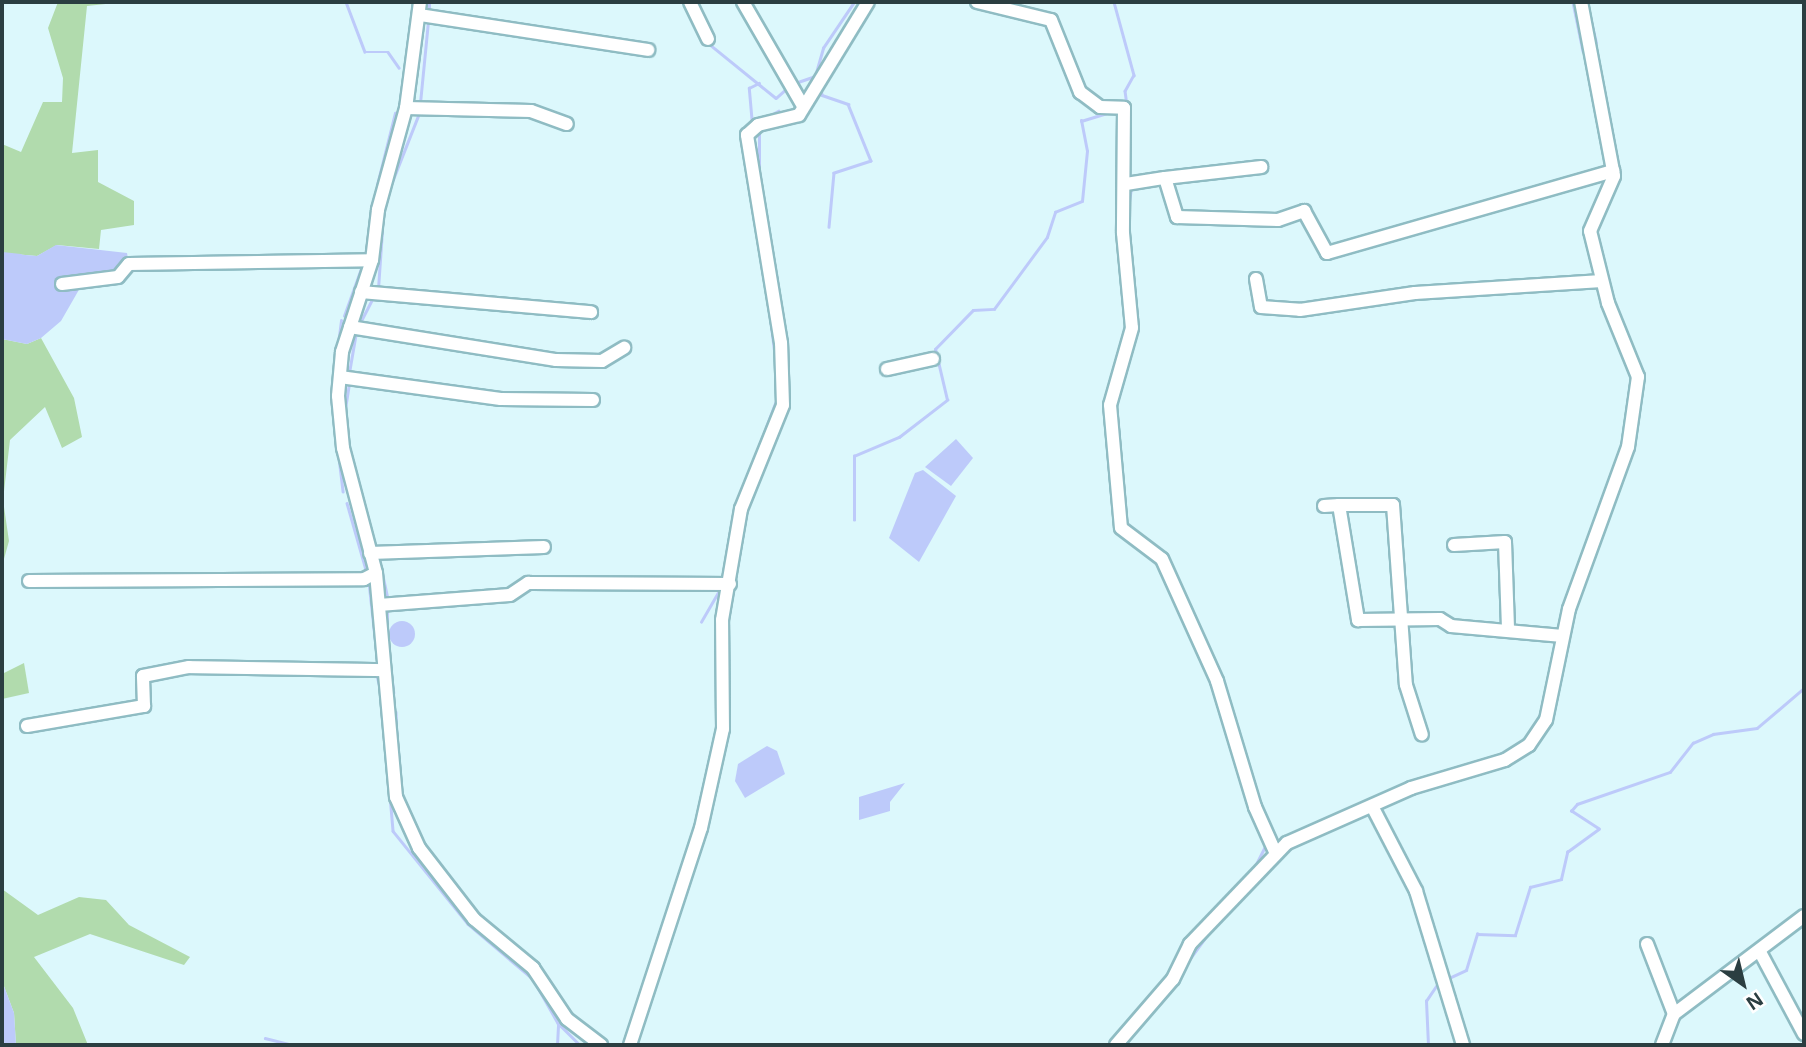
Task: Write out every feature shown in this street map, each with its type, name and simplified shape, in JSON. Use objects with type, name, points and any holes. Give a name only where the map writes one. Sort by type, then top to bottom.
[{"type":"street","points":[[690,2],[708,39]]},
{"type":"street","points":[[743,2],[803,106]]},
{"type":"street","points":[[630,1045],[674,922],[723,729],[722,621],[741,509],[783,405],[781,343],[747,135],[758,125],[793,118],[867,2]]},
{"type":"street","points":[[977,2],[1051,20],[1080,92],[1100,107],[1122,107],[1132,328],[1110,405],[1121,528],[1162,559],[1217,681],[1255,807],[1276,854]]},
{"type":"street","points":[[1116,1045],[1173,979],[1190,944],[1276,854],[1372,806],[1505,760],[1529,745],[1549,712],[1563,636],[1628,447],[1638,377],[1602,281],[1590,231],[1592,215],[1612,188],[1613,171],[1581,2]]},
{"type":"street","points":[[601,1045],[567,1019],[533,968],[474,919],[419,848],[396,797],[376,573],[343,448],[340,377],[350,327],[372,260],[378,210],[406,108],[420,8],[648,50]]},
{"type":"street","points":[[406,108],[531,111],[567,124]]},
{"type":"street","points":[[1126,184],[1261,167]]},
{"type":"street","points":[[1166,178],[1177,218],[1278,220],[1304,211],[1326,253],[1613,171]]},
{"type":"street","points":[[62,284],[118,277],[129,264],[372,260]]},
{"type":"street","points":[[1256,279],[1261,307],[1300,310],[1415,293],[1602,281]]},
{"type":"street","points":[[361,292],[591,312]]},
{"type":"street","points":[[350,327],[556,360],[603,361],[624,348]]},
{"type":"street","points":[[887,369],[933,359]]},
{"type":"street","points":[[340,377],[500,399],[593,400]]},
{"type":"street","points":[[1339,505],[1358,620],[1508,626],[1563,636]]},
{"type":"street","points":[[1324,506],[1393,505],[1405,621],[1406,685],[1422,736]]},
{"type":"street","points":[[1454,545],[1505,542],[1508,626]]},
{"type":"street","points":[[370,553],[544,547]]},
{"type":"street","points":[[29,581],[364,579],[376,573]]},
{"type":"street","points":[[379,605],[510,595],[528,583],[730,584]]},
{"type":"street","points":[[27,726],[144,706],[143,676],[189,667],[384,670]]},
{"type":"street","points":[[1372,806],[1416,891],[1463,1045]]},
{"type":"street","points":[[1662,1045],[1674,1014],[1760,952],[1804,916]]},
{"type":"street","points":[[1647,944],[1674,1014]]},
{"type":"street","points":[[1760,952],[1804,1034]]},
{"type":"green space","points":[[58,2],[124,2],[87,6],[72,153],[98,150],[98,182],[134,201],[134,225],[101,230],[99,249],[57,245],[37,256],[2,253],[2,144],[21,152],[43,102],[62,102],[63,78],[48,28]]},
{"type":"green space","points":[[41,338],[74,398],[82,437],[62,448],[45,407],[10,440],[3,500],[9,541],[2,566],[2,339],[27,344]]},
{"type":"green space","points":[[24,663],[29,693],[2,699],[2,674]]},
{"type":"green space","points":[[2,889],[38,915],[79,897],[106,900],[129,925],[190,957],[184,965],[90,934],[34,957],[73,1008],[88,1045],[16,1045],[14,1013],[2,981]]},
{"type":"water","points":[[56,245],[127,253],[129,264],[118,277],[84,281],[61,321],[41,338],[27,344],[2,339],[2,253],[37,256]]},
{"type":"water","points":[[956,439],[973,458],[951,486],[925,467]]},
{"type":"water","points":[[923,470],[956,496],[919,562],[889,538],[915,473]]},
{"type":"water","points":[[402,621],[411,625],[415,634],[411,643],[402,647],[393,643],[389,634],[393,625]]},
{"type":"water","points":[[767,746],[777,751],[785,774],[745,798],[735,781],[738,764]]},
{"type":"water","points":[[905,783],[890,802],[890,811],[859,820],[859,797]]},
{"type":"water","points":[[2,981],[14,1013],[16,1045],[2,1045]]},
{"type":"waterway","points":[[346,2],[365,52],[388,52],[399,68]]},
{"type":"waterway","points":[[429,2],[429,11]]},
{"type":"waterway","points":[[795,83],[815,76],[823,48],[854,2]]},
{"type":"waterway","points":[[1114,2],[1134,75],[1125,91],[1127,106]]},
{"type":"waterway","points":[[1573,2],[1583,51]]},
{"type":"waterway","points":[[1590,15],[1596,42]]},
{"type":"waterway","points":[[420,103],[428,22]]},
{"type":"waterway","points":[[708,43],[776,98],[786,89]]},
{"type":"waterway","points":[[752,125],[749,88],[759,83]]},
{"type":"waterway","points":[[821,87],[822,95],[848,104],[871,161],[834,173],[829,227]]},
{"type":"waterway","points":[[760,121],[778,111]]},
{"type":"waterway","points":[[854,520],[854,456],[899,437],[947,400],[935,349],[973,310],[994,309],[1047,237],[1055,212],[1082,201],[1087,151],[1081,121],[1111,112]]},
{"type":"waterway","points":[[377,185],[395,113]]},
{"type":"waterway","points":[[390,187],[418,116]]},
{"type":"waterway","points":[[759,131],[759,170]]},
{"type":"waterway","points":[[1129,202],[1131,188]]},
{"type":"waterway","points":[[365,256],[376,191]]},
{"type":"waterway","points":[[378,289],[382,230]]},
{"type":"waterway","points":[[2,253],[20,255]]},
{"type":"waterway","points":[[344,316],[363,263]]},
{"type":"waterway","points":[[360,323],[373,298]]},
{"type":"waterway","points":[[332,390],[341,321]]},
{"type":"waterway","points":[[771,322],[775,353]]},
{"type":"waterway","points":[[349,373],[356,332]]},
{"type":"waterway","points":[[345,409],[349,383]]},
{"type":"waterway","points":[[736,506],[777,398]]},
{"type":"waterway","points":[[333,407],[343,491]]},
{"type":"waterway","points":[[347,503],[367,573]]},
{"type":"waterway","points":[[734,582],[741,544]]},
{"type":"waterway","points":[[379,557],[388,599]]},
{"type":"waterway","points":[[369,582],[378,665]]},
{"type":"waterway","points":[[701,622],[720,589]]},
{"type":"waterway","points":[[387,612],[387,631]]},
{"type":"waterway","points":[[390,662],[394,693]]},
{"type":"waterway","points":[[377,675],[381,692]]},
{"type":"waterway","points":[[1447,979],[1466,970],[1477,934],[1515,935],[1530,887],[1561,879],[1567,852],[1599,829],[1571,811],[1577,804],[1670,772],[1693,743],[1713,734],[1757,728],[1804,688]]},
{"type":"waterway","points":[[396,712],[397,746]]},
{"type":"waterway","points":[[385,737],[393,831],[468,924],[533,979],[558,1023],[580,1045]]},
{"type":"waterway","points":[[1252,872],[1266,844]]},
{"type":"waterway","points":[[1191,934],[1240,884]]},
{"type":"waterway","points":[[1189,960],[1208,934]]},
{"type":"waterway","points":[[1428,1045],[1426,1001],[1438,983]]},
{"type":"waterway","points":[[557,1045],[558,1024]]},
{"type":"waterway","points":[[265,1038],[294,1045]]}]
